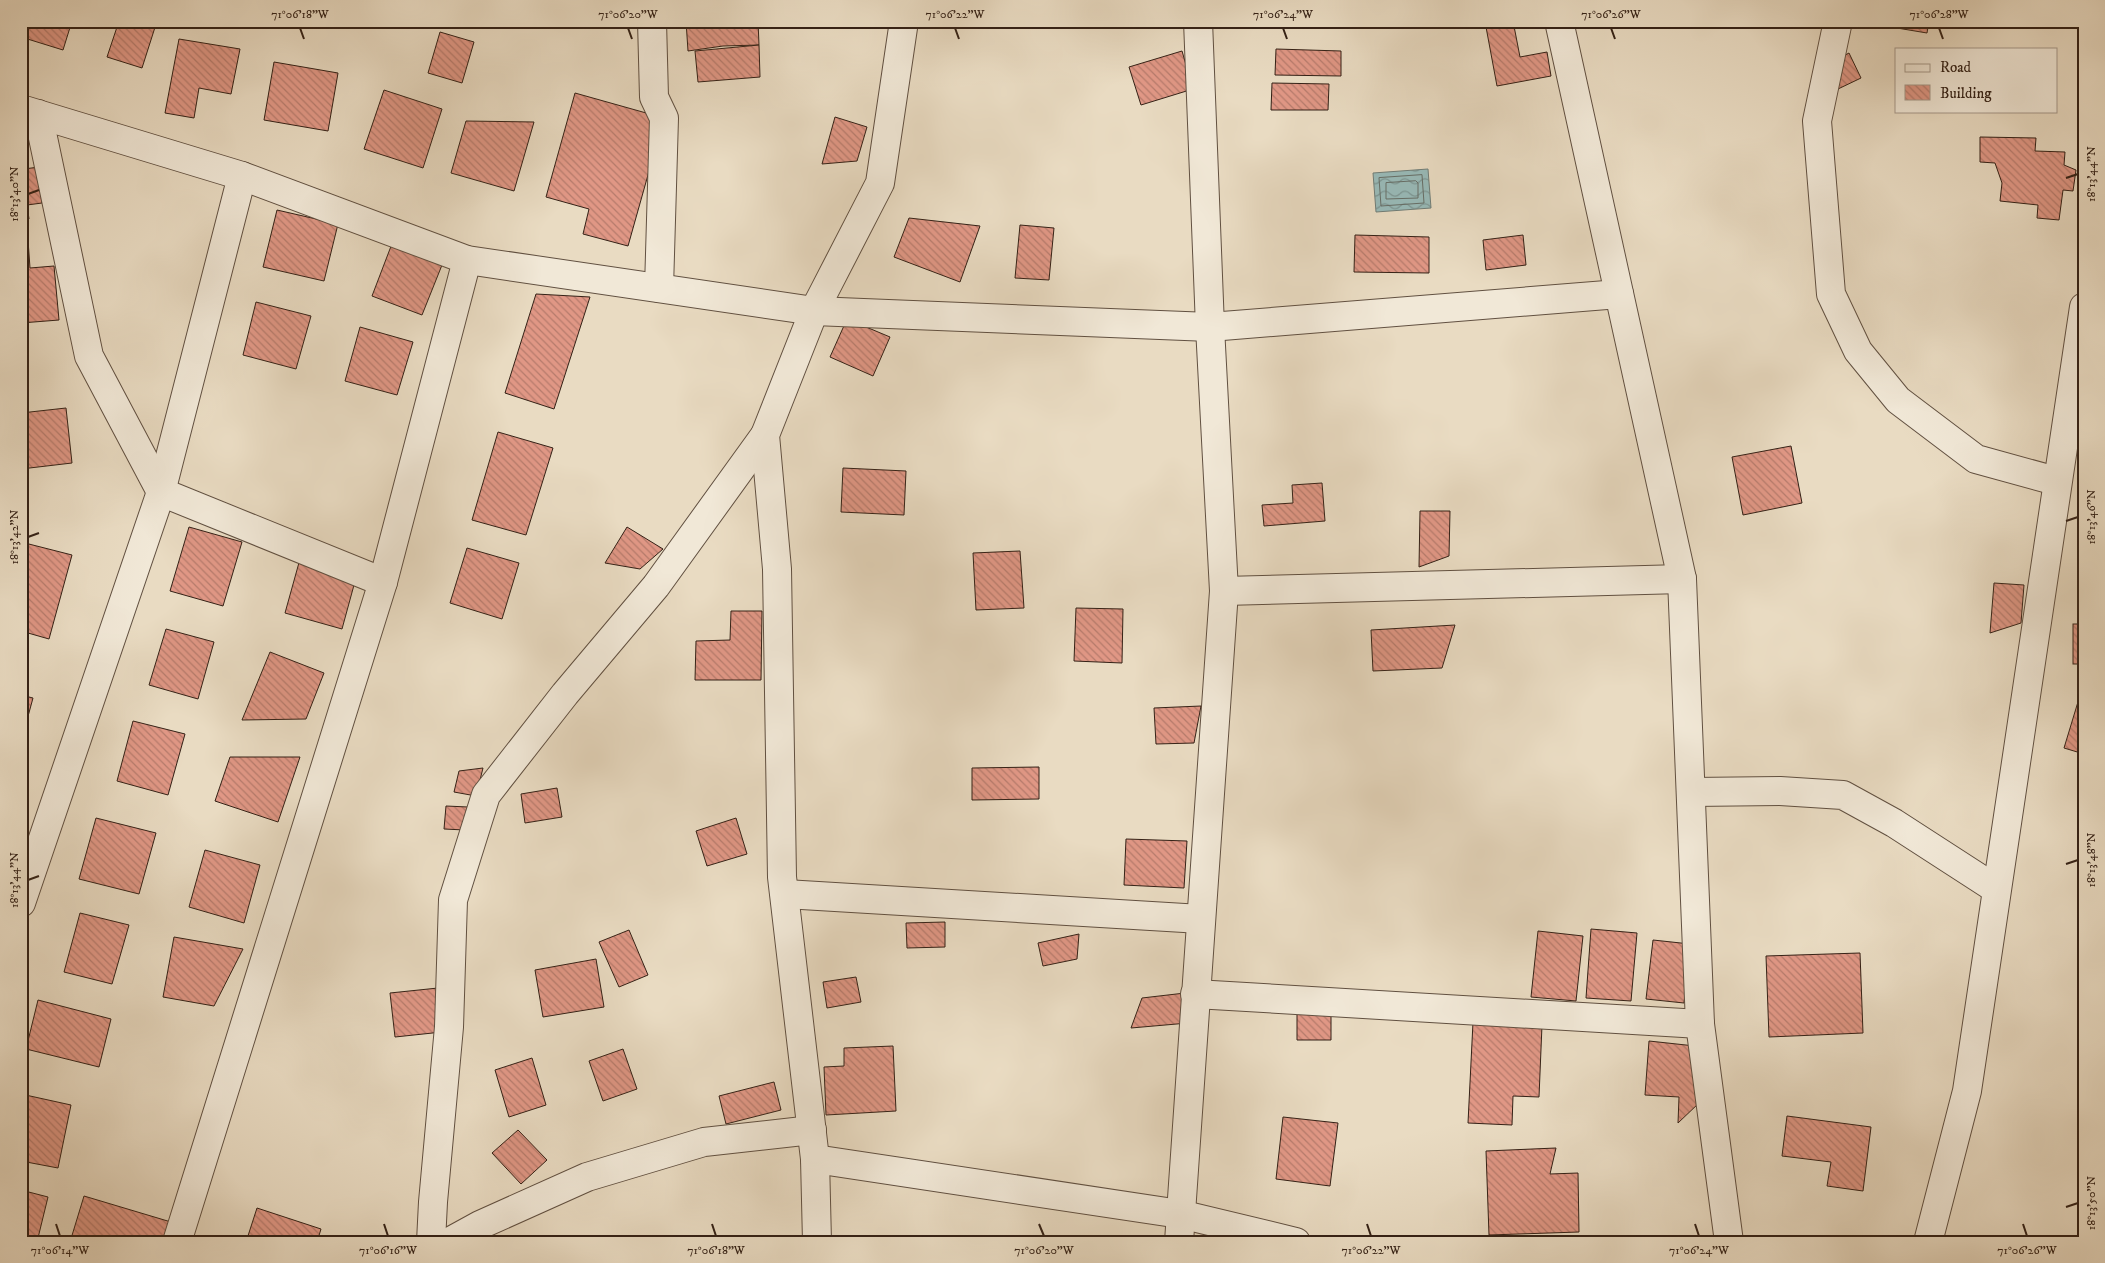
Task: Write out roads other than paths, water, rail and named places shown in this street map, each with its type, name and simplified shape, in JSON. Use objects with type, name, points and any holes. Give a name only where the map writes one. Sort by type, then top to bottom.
[{"type":"street","points":[[652,21],[654,97],[664,118],[659,288]]},
{"type":"street","points":[[431,1242],[449,1028],[453,900],[486,795],[565,694],[656,586],[764,435],[814,311],[880,183],[904,21]]},
{"type":"street","points":[[1179,1242],[1224,591],[1210,326],[1198,21]]},
{"type":"street","points":[[1559,21],[1682,579],[1700,1024],[1729,1242]]},
{"type":"street","points":[[1838,21],[1818,121],[1831,294],[1858,351],[1898,400],[1976,460],[2056,481]]},
{"type":"street","points":[[30,112],[242,176],[467,260],[814,311],[1210,326],[1619,294]]},
{"type":"street","points":[[30,112],[89,356],[160,492],[383,582]]},
{"type":"street","points":[[21,903],[160,492],[242,176]]},
{"type":"street","points":[[177,1242],[383,582],[467,260]]},
{"type":"street","points":[[1928,1242],[1967,1091],[2056,481],[2084,307]]},
{"type":"street","points":[[764,435],[777,570],[782,868],[815,1159],[817,1242]]},
{"type":"street","points":[[1224,591],[1682,579]]},
{"type":"street","points":[[1691,792],[1780,791],[1843,795],[1894,823],[1996,888]]},
{"type":"street","points":[[785,894],[1201,919]]},
{"type":"street","points":[[1195,994],[1700,1024]]},
{"type":"street","points":[[449,1242],[480,1225],[587,1177],[704,1142],[812,1130]]},
{"type":"street","points":[[815,1159],[1180,1214],[1296,1242]]},
{"type":"water","points":[[1428,169],[1431,208],[1376,212],[1373,173]]}]
